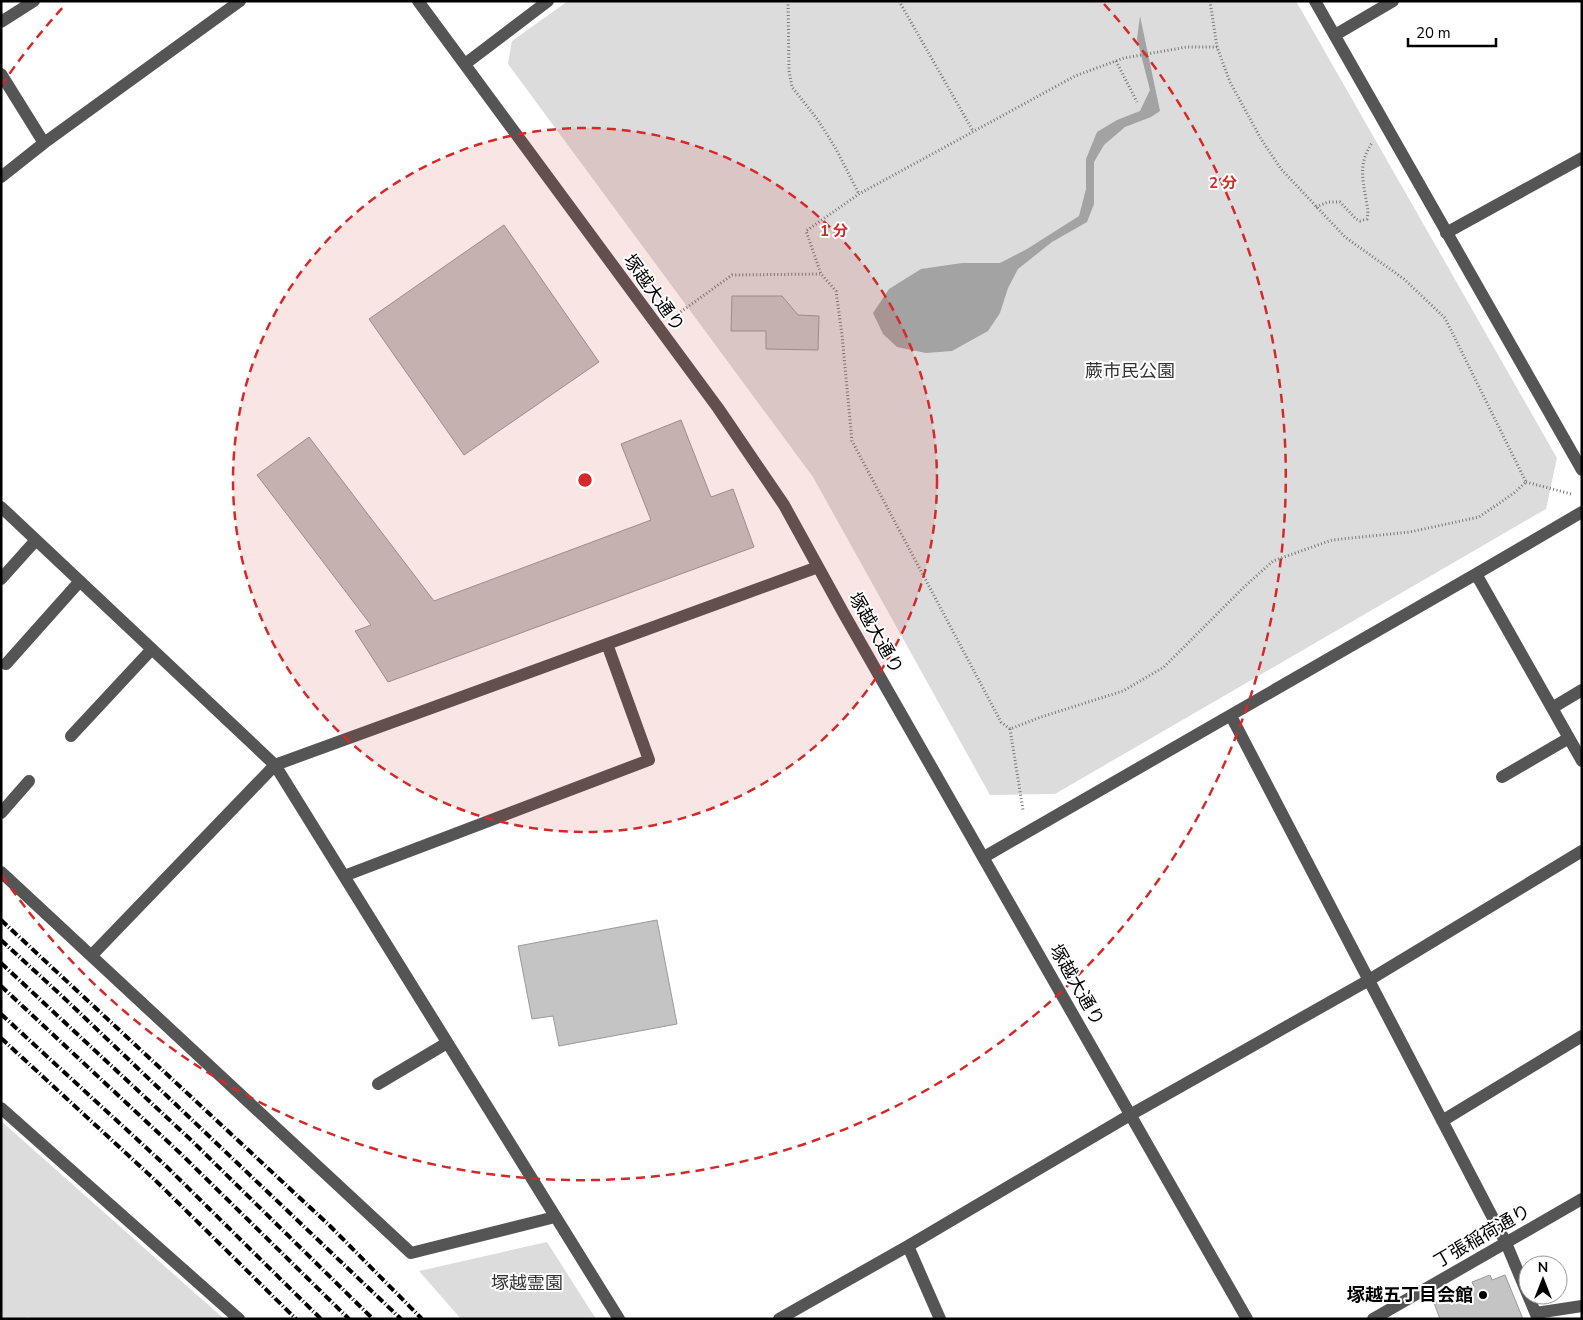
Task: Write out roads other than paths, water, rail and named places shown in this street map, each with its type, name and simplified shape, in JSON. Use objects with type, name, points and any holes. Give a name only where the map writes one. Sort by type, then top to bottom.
[{"type":"street","points":[[1,22],[34,1]]},
{"type":"street","points":[[1,177],[44,143],[240,1]]},
{"type":"street","name":"塚越大通り","points":[[418,1],[718,408],[784,504],[818,567],[1247,1319]]},
{"type":"street","points":[[465,64],[548,1]]},
{"type":"street","points":[[1315,1],[1582,470]]},
{"type":"street","points":[[1335,35],[1393,1]]},
{"type":"street","points":[[1,74],[44,143]]},
{"type":"street","points":[[1446,233],[1582,158]]},
{"type":"street","points":[[1,507],[275,765],[618,1319]]},
{"type":"street","points":[[984,857],[1582,512]]},
{"type":"street","points":[[1,579],[36,540]]},
{"type":"street","points":[[92,955],[275,765],[818,567]]},
{"type":"street","points":[[1476,574],[1582,761]]},
{"type":"street","points":[[6,664],[80,581]]},
{"type":"street","points":[[344,876],[649,760],[607,644]]},
{"type":"street","points":[[71,736],[152,649]]},
{"type":"street","points":[[1552,708],[1582,690]]},
{"type":"street","points":[[1231,716],[1506,1243],[1537,1316],[1582,1306]]},
{"type":"street","points":[[1502,777],[1569,738]]},
{"type":"street","points":[[1,813],[30,781]]},
{"type":"street","points":[[779,1319],[908,1246],[1130,1115],[1369,980],[1582,851]]},
{"type":"street","points":[[1,872],[411,1253],[555,1217]]},
{"type":"street","points":[[1442,1120],[1582,1036]]},
{"type":"street","points":[[378,1084],[447,1043]]},
{"type":"street","points":[[1,1108],[237,1318]]},
{"type":"street","name":"丁張稲荷通り","points":[[1373,1319],[1582,1199]]},
{"type":"street","points":[[908,1246],[940,1319]]},
{"type":"railway","points":[[1,920],[330,1226],[422,1319]]},
{"type":"railway","points":[[1,940],[401,1319]]},
{"type":"railway","points":[[1,963],[191,1140],[373,1319]]},
{"type":"railway","points":[[1,986],[180,1153],[349,1319]]},
{"type":"railway","points":[[1,1014],[166,1166],[321,1319]]},
{"type":"railway","points":[[1,1038],[155,1180],[296,1319]]},
{"type":"place","name":"塚越五丁目会館","points":[[1483,1295]]},
{"type":"park label","name":"蕨市民公園","points":[[1130,371]]},
{"type":"park label","name":"塚越霊園","points":[[527,1283]]}]
